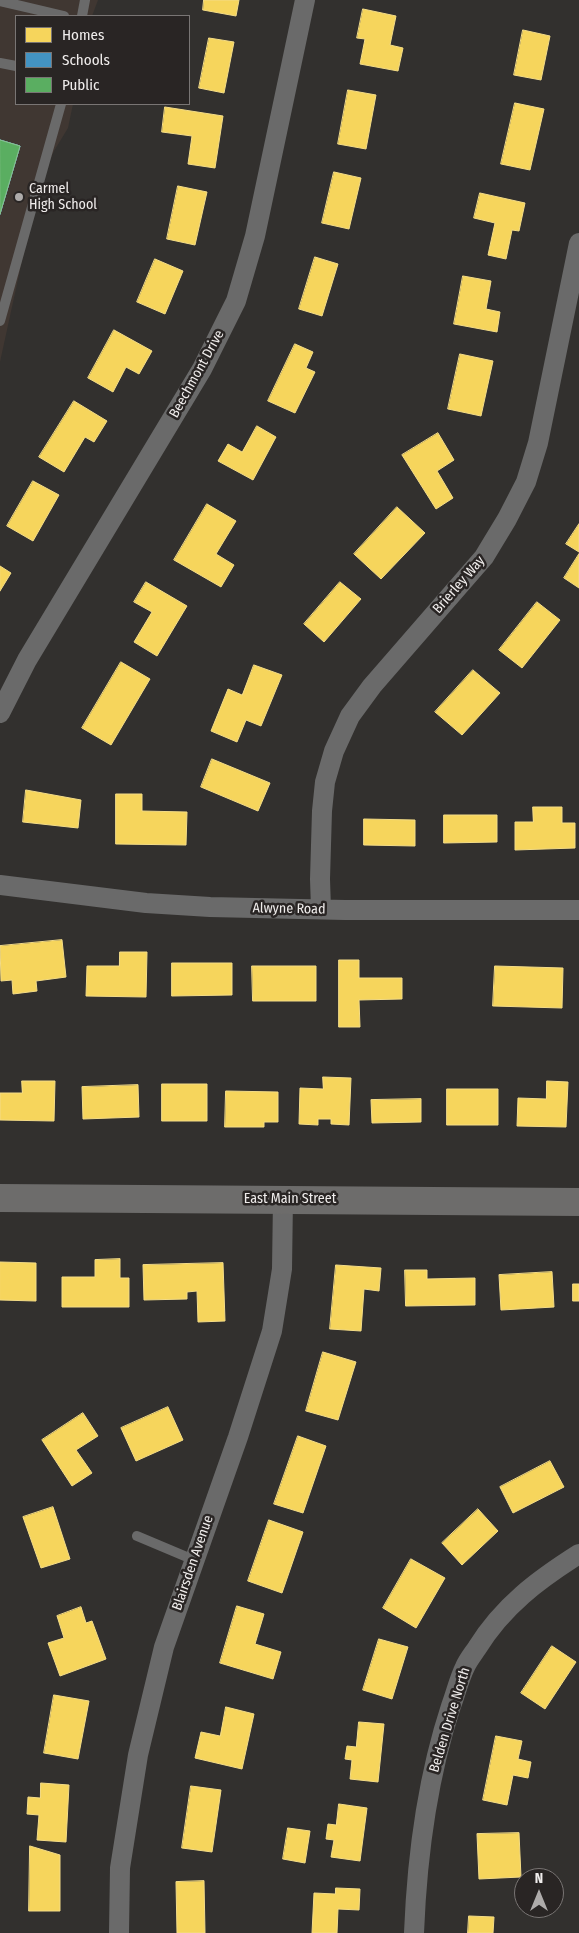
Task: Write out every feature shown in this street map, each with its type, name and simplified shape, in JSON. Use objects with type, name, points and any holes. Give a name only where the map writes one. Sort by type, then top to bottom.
[{"type":"main road","name":"East Main Street","points":[[0,1198],[579,1202]]},
{"type":"street","name":"Beechmont Drive","points":[[0,712],[27,660],[202,369],[236,301],[255,236],[296,50],[305,0]]},
{"type":"street","name":"Brierley Way","points":[[321,909],[322,812],[325,782],[334,751],[350,716],[372,686],[484,557],[507,519],[526,482],[538,443],[579,243]]},
{"type":"street","name":"Alwyne Road","points":[[0,885],[146,903],[210,907],[579,910]]},
{"type":"street","name":"Blairsden Avenue","points":[[119,1933],[120,1868],[138,1755],[164,1647],[238,1437],[272,1331],[282,1269],[283,1199]]},
{"type":"street","name":"Belden Drive North","points":[[414,1933],[422,1835],[429,1798],[438,1752],[465,1666],[483,1638],[508,1606],[559,1566],[579,1554]]},
{"type":"lane","points":[[82,15],[85,0]]},
{"type":"lane","points":[[0,1],[60,15]]},
{"type":"lane","points":[[0,63],[15,66]]},
{"type":"lane","points":[[0,321],[61,105]]},
{"type":"lane","points":[[136,1536],[194,1560]]},
{"type":"shaded area","name":"Carmel High School","points":[[0,0],[98,0],[92,15],[15,15],[15,105],[73,105],[68,128],[54,151],[42,178],[32,215],[0,362]]},
{"type":"building: Homes","points":[[204,0],[239,0],[236,16],[203,10]]},
{"type":"building: Homes","points":[[363,9],[396,16],[390,45],[403,48],[398,71],[360,64],[365,39],[357,38]]},
{"type":"building: Homes","points":[[523,30],[550,36],[541,80],[514,75]]},
{"type":"building: Homes","points":[[209,38],[234,42],[224,93],[199,88]]},
{"type":"building: Homes","points":[[348,90],[376,95],[366,149],[338,144]]},
{"type":"building: Homes","points":[[515,103],[544,109],[530,170],[501,164]]},
{"type":"building: Homes","points":[[165,107],[223,116],[215,168],[188,164],[192,136],[162,132]]},
{"type":"building: Homes","points":[[334,172],[361,178],[349,229],[322,223]]},
{"type":"building: Homes","points":[[178,186],[207,192],[195,245],[167,239]]},
{"type":"building: Homes","points":[[480,193],[525,203],[519,231],[512,230],[506,259],[488,255],[495,223],[474,218]]},
{"type":"building: Homes","points":[[315,257],[338,264],[322,316],[299,309]]},
{"type":"building: Homes","points":[[155,259],[183,271],[165,314],[137,302]]},
{"type":"building: Homes","points":[[463,276],[491,281],[486,309],[500,312],[497,332],[454,324]]},
{"type":"building: Homes","points":[[114,330],[152,351],[139,374],[126,367],[113,392],[88,378]]},
{"type":"building: Homes","points":[[295,344],[313,352],[306,368],[315,372],[295,413],[268,401]]},
{"type":"building: Homes","points":[[460,354],[493,361],[481,416],[448,409]]},
{"type":"building: Homes","points":[[74,401],[107,421],[94,442],[85,437],[64,472],[39,457]]},
{"type":"building: Homes","points":[[257,426],[276,437],[253,480],[218,461],[228,444],[242,452]]},
{"type":"building: Homes","points":[[438,433],[454,460],[437,471],[453,498],[436,509],[402,455]]},
{"type":"building: Homes","points":[[33,481],[59,495],[33,541],[7,526]]},
{"type":"building: Homes","points":[[207,504],[236,521],[216,554],[234,565],[221,587],[174,560]]},
{"type":"building: Homes","points":[[397,507],[425,533],[381,579],[354,554]]},
{"type":"building: Homes","points":[[579,524],[579,552],[566,544]]},
{"type":"building: Homes","points":[[579,554],[579,588],[564,578]]},
{"type":"building: Homes","points":[[0,566],[11,573],[0,591]]},
{"type":"building: Homes","points":[[146,582],[187,606],[157,656],[134,642],[152,612],[134,602]]},
{"type":"building: Homes","points":[[340,582],[361,599],[324,642],[304,624]]},
{"type":"building: Homes","points":[[537,602],[560,620],[522,668],[499,650]]},
{"type":"building: Homes","points":[[121,662],[150,679],[111,745],[82,728]]},
{"type":"building: Homes","points":[[254,665],[282,675],[261,726],[246,720],[237,742],[211,731],[228,689],[242,695]]},
{"type":"building: Homes","points":[[473,670],[500,693],[462,735],[435,712]]},
{"type":"building: Homes","points":[[212,759],[270,783],[258,811],[201,787]]},
{"type":"building: Homes","points":[[26,790],[81,800],[78,828],[23,822]]},
{"type":"building: Homes","points":[[116,794],[142,794],[142,811],[187,812],[186,845],[116,844]]},
{"type":"building: Homes","points":[[533,807],[562,807],[562,823],[575,823],[575,848],[515,850],[515,822],[533,822]]},
{"type":"building: Homes","points":[[444,815],[497,815],[497,842],[444,843]]},
{"type":"building: Homes","points":[[364,819],[415,820],[415,846],[364,845]]},
{"type":"building: Homes","points":[[62,940],[66,977],[36,981],[37,991],[13,994],[12,980],[1,981],[0,946]]},
{"type":"building: Homes","points":[[120,952],[147,952],[146,997],[86,996],[87,966],[119,966]]},
{"type":"building: Homes","points":[[339,960],[359,960],[359,978],[402,978],[402,999],[359,1000],[360,1027],[339,1027]]},
{"type":"building: Homes","points":[[172,963],[232,963],[232,995],[172,996]]},
{"type":"building: Homes","points":[[252,966],[316,966],[316,1001],[253,1001]]},
{"type":"building: Homes","points":[[495,966],[563,968],[562,1008],[493,1006]]},
{"type":"building: Homes","points":[[323,1077],[351,1078],[349,1125],[331,1124],[331,1119],[318,1119],[318,1125],[299,1124],[300,1088],[323,1089]]},
{"type":"building: Homes","points":[[22,1081],[55,1081],[54,1121],[0,1120],[0,1093],[22,1093]]},
{"type":"building: Homes","points":[[547,1081],[568,1082],[566,1127],[517,1126],[518,1098],[546,1099]]},
{"type":"building: Homes","points":[[162,1084],[207,1084],[207,1121],[162,1121]]},
{"type":"building: Homes","points":[[138,1085],[139,1117],[83,1119],[82,1087]]},
{"type":"building: Homes","points":[[447,1089],[498,1089],[498,1125],[447,1125]]},
{"type":"building: Homes","points":[[226,1091],[278,1092],[278,1122],[264,1122],[264,1127],[225,1127]]},
{"type":"building: Homes","points":[[421,1099],[421,1122],[372,1123],[371,1100]]},
{"type":"building: Homes","points":[[120,1259],[120,1278],[129,1278],[129,1307],[62,1307],[62,1277],[95,1277],[95,1260]]},
{"type":"building: Homes","points":[[0,1262],[36,1263],[36,1301],[0,1300]]},
{"type":"building: Homes","points":[[223,1263],[225,1321],[198,1322],[197,1291],[187,1292],[187,1299],[144,1300],[143,1265]]},
{"type":"building: Homes","points":[[336,1265],[381,1268],[379,1291],[364,1289],[361,1331],[330,1329]]},
{"type":"building: Homes","points":[[405,1270],[427,1270],[427,1279],[475,1278],[475,1305],[406,1306]]},
{"type":"building: Homes","points":[[552,1272],[554,1307],[501,1310],[499,1275]]},
{"type":"building: Homes","points":[[573,1284],[579,1284],[579,1301],[573,1301]]},
{"type":"building: Homes","points":[[323,1352],[356,1362],[338,1420],[306,1411]]},
{"type":"building: Homes","points":[[168,1407],[183,1440],[136,1461],[121,1428]]},
{"type":"building: Homes","points":[[83,1413],[98,1436],[76,1450],[92,1473],[72,1486],[42,1440]]},
{"type":"building: Homes","points":[[298,1436],[326,1446],[303,1513],[274,1504]]},
{"type":"building: Homes","points":[[550,1461],[564,1487],[513,1513],[500,1487]]},
{"type":"building: Homes","points":[[53,1507],[70,1559],[41,1568],[23,1517]]},
{"type":"building: Homes","points":[[478,1509],[498,1531],[462,1565],[442,1543]]},
{"type":"building: Homes","points":[[269,1520],[303,1532],[282,1593],[248,1581]]},
{"type":"building: Homes","points":[[411,1559],[445,1578],[416,1628],[383,1608]]},
{"type":"building: Homes","points":[[237,1606],[264,1614],[255,1644],[281,1652],[273,1679],[220,1663]]},
{"type":"building: Homes","points":[[81,1607],[86,1623],[92,1621],[106,1659],[60,1676],[48,1643],[64,1638],[57,1616]]},
{"type":"building: Homes","points":[[379,1639],[408,1647],[392,1699],[363,1690]]},
{"type":"building: Homes","points":[[552,1646],[576,1662],[545,1709],[521,1693]]},
{"type":"building: Homes","points":[[54,1695],[89,1701],[78,1759],[44,1753]]},
{"type":"building: Homes","points":[[226,1707],[254,1714],[242,1769],[195,1758],[201,1732],[220,1736]]},
{"type":"building: Homes","points":[[359,1722],[384,1724],[378,1782],[350,1779],[352,1760],[345,1759],[347,1746],[356,1747]]},
{"type":"building: Homes","points":[[496,1736],[522,1741],[518,1759],[531,1762],[528,1778],[513,1775],[507,1805],[483,1800]]},
{"type":"building: Homes","points":[[41,1783],[69,1785],[66,1842],[37,1840],[39,1815],[27,1814],[28,1797],[40,1798]]},
{"type":"building: Homes","points":[[191,1786],[221,1790],[212,1852],[182,1848]]},
{"type":"building: Homes","points":[[339,1804],[367,1808],[360,1861],[331,1857],[334,1840],[326,1839],[328,1824],[336,1825]]},
{"type":"building: Homes","points":[[288,1828],[310,1831],[305,1863],[283,1859]]},
{"type":"building: Homes","points":[[519,1833],[521,1868],[514,1868],[514,1877],[479,1879],[477,1834]]},
{"type":"building: Homes","points":[[30,1846],[60,1855],[60,1911],[29,1911]]},
{"type":"building: Homes","points":[[204,1881],[205,1933],[177,1933],[176,1882]]},
{"type":"building: Homes","points":[[336,1888],[360,1889],[359,1910],[338,1909],[337,1933],[312,1933],[314,1893],[335,1894]]},
{"type":"building: Homes","points":[[469,1916],[494,1917],[493,1933],[468,1933]]},
{"type":"building: Schools","points":[[0,140],[20,146],[0,214]]},
{"type":"building: Schools","points":[[0,140],[20,146],[0,214]]},
{"type":"building: Public","points":[[0,140],[20,146],[0,214]]},
{"type":"place","name":"Carmel High School","points":[[19,197]]}]
